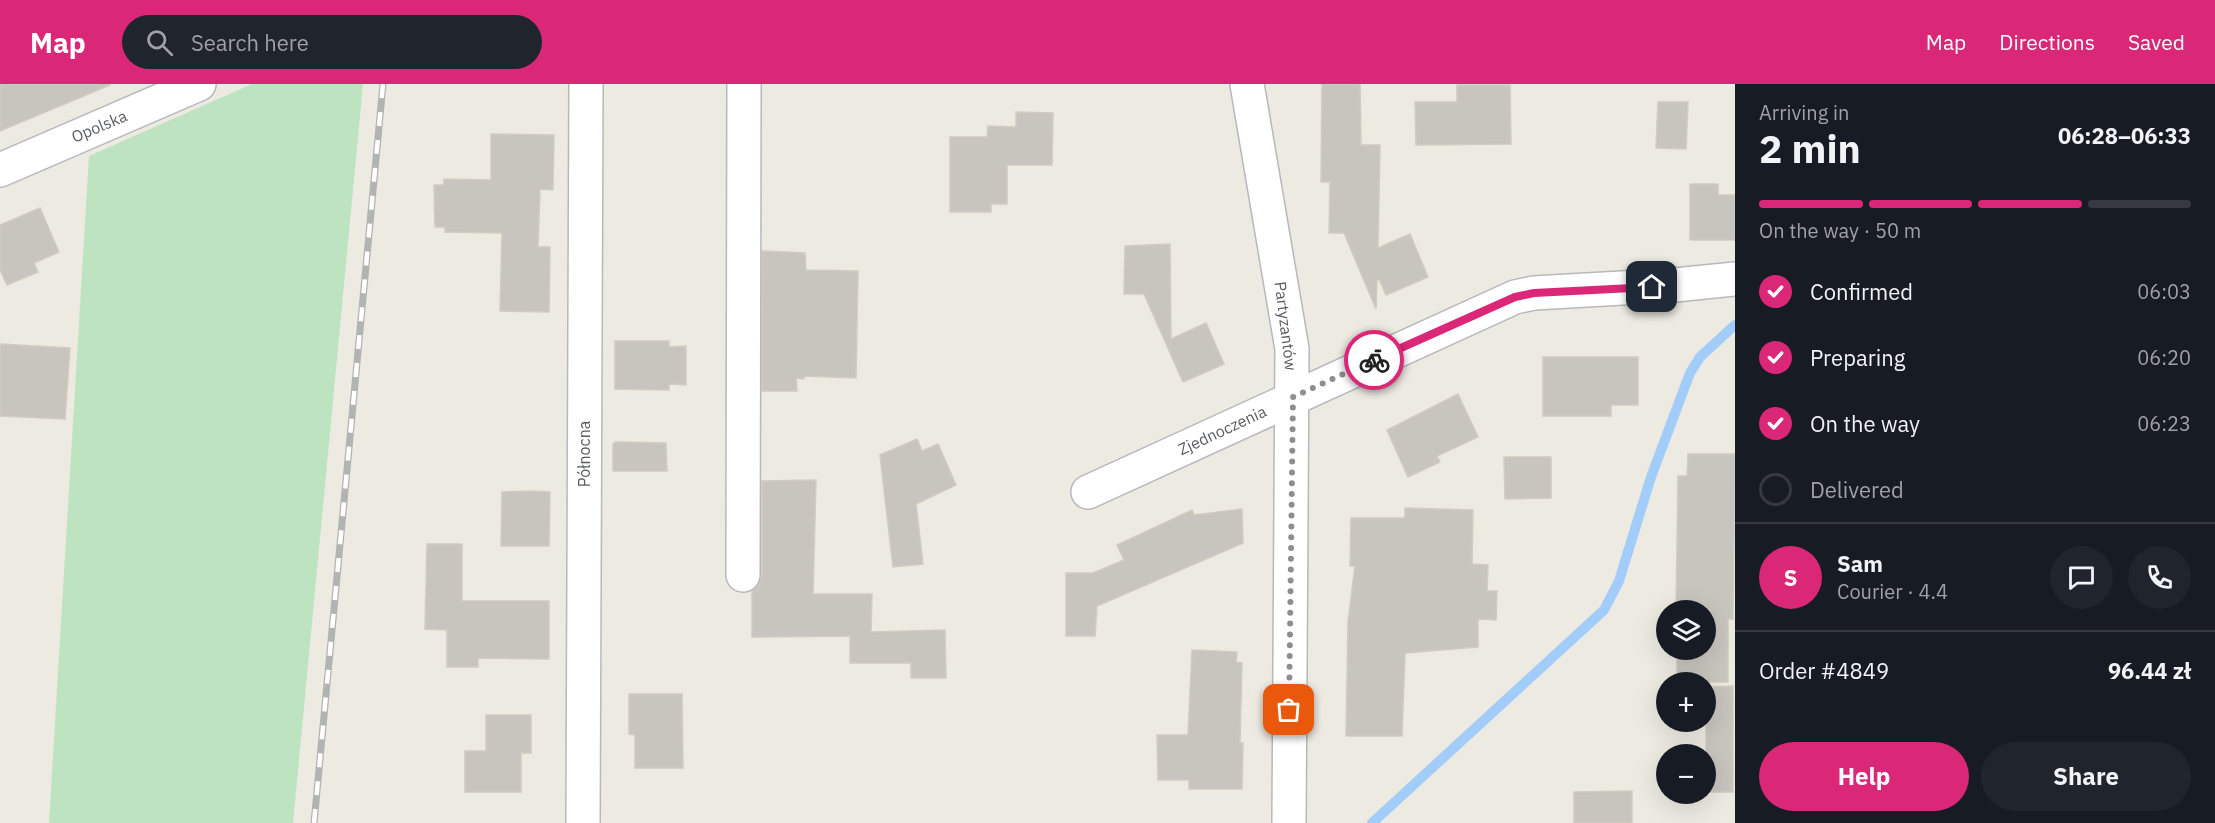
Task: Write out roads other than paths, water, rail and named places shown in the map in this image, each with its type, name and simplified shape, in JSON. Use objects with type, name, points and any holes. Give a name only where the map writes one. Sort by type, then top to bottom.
[{"type":"street","name":"Opolska","points":[[0,170],[199,84]]},
{"type":"street","name":"Północna","points":[[583,823],[586,84]]},
{"type":"street","points":[[743,574],[744,84]]},
{"type":"street","name":"Partyzantów","points":[[1247,84],[1292,349],[1293,397],[1289,523],[1289,823]]},
{"type":"street","name":"Zjednoczenia","points":[[1088,492],[1515,297],[1735,279]]},
{"type":"waterway","points":[[1372,823],[1604,610],[1619,581],[1651,477],[1690,373],[1700,357],[1735,325]]},
{"type":"railway","points":[[314,823],[383,84]]}]
